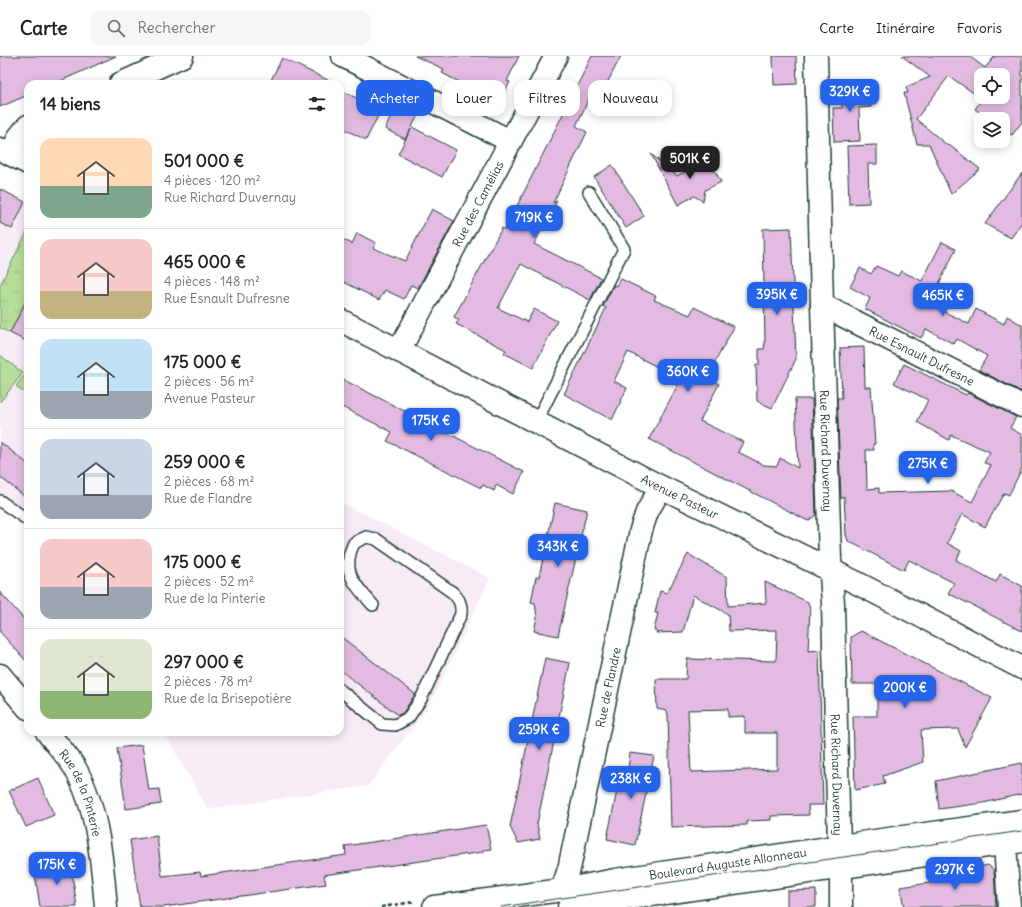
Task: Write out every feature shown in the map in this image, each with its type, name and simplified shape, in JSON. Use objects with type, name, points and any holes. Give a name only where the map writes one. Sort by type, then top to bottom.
[{"type":"street","points":[[129,80],[182,56]]},
{"type":"street","points":[[343,56],[510,142]]},
{"type":"street","name":"Rue des Camélias","points":[[399,351],[556,56]]},
{"type":"street","name":"Rue Richard Duvernay","points":[[816,56],[822,305],[839,846]]},
{"type":"street","points":[[13,155],[18,137],[24,130]]},
{"type":"street","name":"Rue Esnault Dufresne","points":[[822,305],[1022,406]]},
{"type":"street","name":"Avenue Pasteur","points":[[344,322],[661,487],[1022,668]]},
{"type":"street","name":"Rue de Flandre","points":[[565,898],[569,869],[640,530],[647,512],[661,487]]},
{"type":"street","points":[[0,675],[24,703]]},
{"type":"street","name":"Rue de la Pinterie","points":[[50,736],[74,767],[85,789],[96,825],[104,876],[106,907]]},
{"type":"street","name":"Boulevard Auguste Allonneau","points":[[434,907],[565,898],[615,880],[839,846],[1022,821]]},
{"type":"street","points":[[565,898],[841,868],[1013,842],[1009,907]]},
{"type":"street","points":[[841,868],[842,907]]},
{"type":"lane","points":[[536,422],[624,249],[589,192]]},
{"type":"lane","points":[[0,500],[24,517]]},
{"type":"lane","points":[[344,693],[382,724],[395,724],[408,718],[421,699],[461,614],[460,603],[452,592],[376,539],[366,537],[354,543],[348,561],[349,572],[353,581],[373,605]]},
{"type":"shaded area","points":[[24,203],[24,238],[0,285],[0,223]]},
{"type":"shaded area","points":[[24,305],[24,524],[0,508],[0,328],[10,333]]},
{"type":"shaded area","points":[[344,504],[490,578],[430,704],[368,786],[208,809],[166,736],[344,736]]},
{"type":"green space","points":[[24,238],[24,305],[10,333],[0,328],[0,285]]},
{"type":"green space","points":[[0,355],[23,373],[0,402]]},
{"type":"green space","points":[[24,376],[24,393],[16,386]]},
{"type":"building","points":[[0,56],[116,56],[63,80],[24,80],[24,97],[0,107]]},
{"type":"building","points":[[415,56],[519,56],[507,81],[510,82],[506,90],[506,80],[455,80],[442,73],[444,69]]},
{"type":"building","points":[[592,56],[621,56],[609,80],[588,80],[588,101],[576,126],[587,132],[553,203],[557,201],[534,244],[601,278],[590,300],[521,264],[498,308],[527,322],[534,309],[557,321],[533,368],[504,353],[506,350],[456,324],[459,320],[454,317],[502,228],[505,230],[562,116],[580,116],[580,80]]},
{"type":"building","points":[[773,56],[796,56],[797,84],[774,85]]},
{"type":"building","points":[[902,56],[969,56],[985,68],[974,68],[974,93],[949,76],[916,119],[948,146],[949,145],[980,169],[951,194],[929,144],[917,144],[904,93],[908,93],[906,87],[930,77]]},
{"type":"building","points":[[995,56],[1022,56],[1022,122],[1012,135],[1010,134],[1010,112],[979,112],[975,109],[978,104],[1010,104],[1010,68],[985,68]]},
{"type":"building","points":[[282,58],[328,80],[271,80]]},
{"type":"building","points":[[870,86],[871,107],[859,108],[860,141],[834,142],[833,108],[842,108],[842,87]]},
{"type":"building","points":[[344,92],[356,98],[356,116],[378,116],[366,140],[344,129]]},
{"type":"building","points":[[391,116],[418,116],[412,127],[456,150],[442,177],[398,154],[411,129],[405,139],[385,129]]},
{"type":"building","points":[[877,145],[877,164],[868,164],[869,203],[849,204],[847,146]]},
{"type":"building","points":[[704,151],[721,182],[705,190],[703,201],[694,196],[678,205],[651,154],[677,176],[699,164]]},
{"type":"building","points":[[612,165],[644,216],[626,228],[594,177]]},
{"type":"building","points":[[1022,173],[1022,222],[1011,238],[985,224]]},
{"type":"building","points":[[0,189],[24,201],[24,204],[12,229],[0,223]]},
{"type":"building","points":[[432,209],[454,221],[418,288],[411,285],[404,299],[385,290],[379,300],[344,282],[344,240],[352,244],[357,233],[376,243],[373,248],[405,261]]},
{"type":"building","points":[[791,228],[796,359],[772,408],[757,401],[756,365],[759,365],[759,349],[764,349],[765,343],[763,229]]},
{"type":"building","points":[[942,242],[956,249],[929,304],[969,324],[976,309],[1004,324],[1007,316],[1022,325],[1022,392],[979,370],[987,356],[957,339],[954,344],[926,329],[921,338],[865,309],[870,298],[850,287],[860,268],[871,274],[876,266],[898,276],[901,271],[922,281]]},
{"type":"building","points":[[621,279],[656,296],[654,300],[690,315],[694,307],[734,327],[707,377],[719,384],[700,421],[743,442],[738,452],[764,465],[777,466],[780,458],[798,468],[795,399],[812,399],[816,515],[808,521],[649,439],[681,379],[628,352],[614,381],[627,388],[612,420],[564,394],[606,308],[603,306],[614,285],[617,286]]},
{"type":"building","points":[[24,305],[24,340],[10,333]]},
{"type":"building","points":[[864,347],[865,387],[871,387],[875,444],[873,444],[874,450],[866,450],[867,489],[879,488],[879,493],[951,491],[972,502],[991,465],[984,463],[990,452],[951,435],[949,440],[917,422],[928,400],[894,383],[904,364],[966,395],[968,393],[1016,417],[1010,428],[1022,435],[1022,468],[1009,495],[1004,493],[985,527],[962,514],[947,543],[961,551],[956,560],[996,582],[1000,574],[1022,586],[1022,631],[948,593],[954,583],[909,560],[904,570],[848,541],[846,535],[844,496],[841,499],[837,398],[842,398],[840,348]]},
{"type":"building","points":[[344,380],[524,472],[513,494],[496,485],[494,491],[483,485],[481,488],[387,441],[392,432],[344,408]]},
{"type":"building","points":[[0,442],[24,461],[24,496],[0,477]]},
{"type":"building","points":[[555,503],[587,510],[558,636],[534,631],[537,617],[535,603],[531,602],[536,577],[539,577]]},
{"type":"building","points":[[688,554],[727,577],[728,606],[766,603],[765,582],[808,602],[810,608],[808,651],[819,650],[823,805],[808,805],[809,815],[771,816],[771,820],[747,821],[747,825],[671,827],[668,715],[667,711],[657,709],[656,679],[686,679],[687,659],[776,661],[777,630],[729,631],[728,614],[693,595],[683,632],[656,633],[657,631],[654,630],[658,613],[655,613],[660,591],[667,593]],"holes":[[[728,709],[728,717],[745,716],[745,733],[777,733],[777,769],[691,772],[688,710]]]},
{"type":"building","points":[[0,592],[24,619],[24,659],[0,632]]},
{"type":"building","points":[[861,631],[992,698],[965,747],[958,729],[921,730],[923,762],[883,776],[885,784],[855,790],[853,716],[877,716],[877,684],[852,684],[851,637]]},
{"type":"building","points":[[344,639],[415,694],[403,713],[398,715],[344,673]]},
{"type":"building","points":[[545,658],[570,663],[537,824],[540,839],[518,843],[510,827]]},
{"type":"building","points":[[142,745],[149,790],[159,789],[161,804],[126,809],[117,748]]},
{"type":"building","points":[[630,753],[654,756],[635,845],[607,839],[620,776],[627,778]]},
{"type":"building","points":[[1022,763],[1022,794],[983,803],[939,809],[936,781]]},
{"type":"building","points":[[38,778],[54,815],[26,827],[9,791]]},
{"type":"building","points":[[486,825],[491,849],[483,850],[483,852],[324,875],[326,884],[164,907],[140,907],[130,840],[157,836],[162,876],[200,872],[201,876],[346,855],[345,846]]},
{"type":"building","points":[[70,860],[77,907],[40,907],[35,874],[49,872],[48,863]]},
{"type":"building","points":[[988,865],[994,870],[996,907],[904,907],[900,887],[952,880],[951,874]]},
{"type":"building","points":[[816,890],[816,907],[787,907],[787,891]]},
{"type":"tram line","points":[[501,907],[1022,831]]}]
